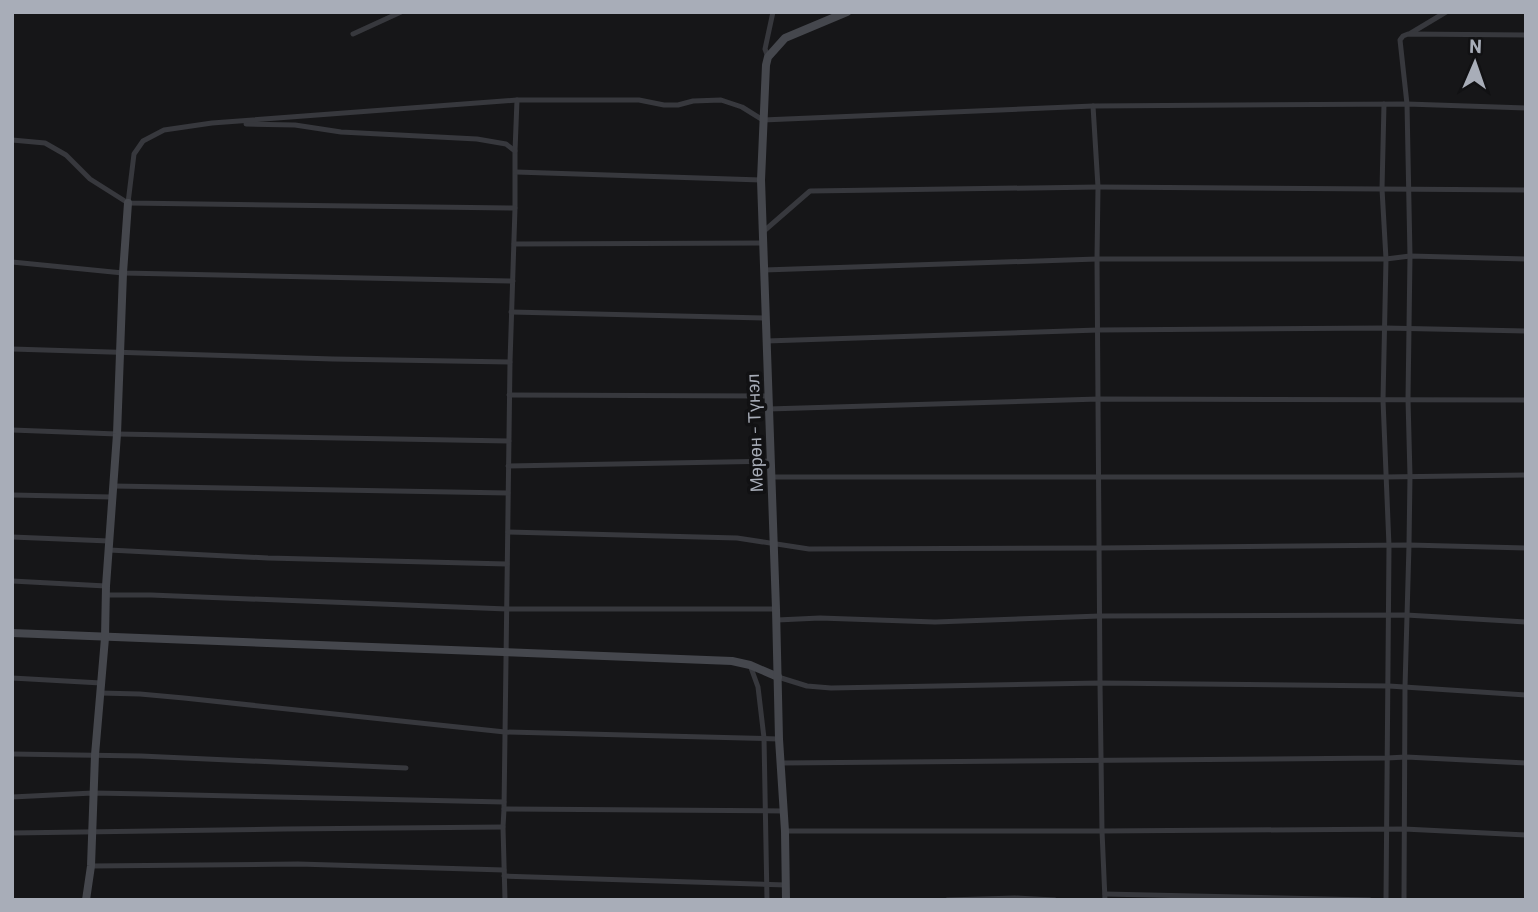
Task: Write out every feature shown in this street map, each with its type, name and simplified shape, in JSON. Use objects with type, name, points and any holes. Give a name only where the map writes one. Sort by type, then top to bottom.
[{"type":"street","points":[[353,34],[401,12]]},
{"type":"street","points":[[773,12],[765,49],[768,57],[785,38],[847,12]]},
{"type":"street","points":[[1404,900],[1410,256],[1407,104],[1400,40],[1446,12]]},
{"type":"street","points":[[1408,34],[1526,35]]},
{"type":"street","name":"Мөрөн - Түнэл","points":[[768,57],[762,120],[761,180],[786,900]]},
{"type":"street","points":[[86,900],[91,866],[95,755],[105,638],[128,203],[134,154],[143,141],[164,130],[212,123],[517,100],[639,100],[678,105],[693,101],[721,100],[742,107],[762,120],[1093,106],[1407,104],[1526,108]]},
{"type":"street","points":[[505,900],[502,827],[517,100]]},
{"type":"street","points":[[1384,104],[1382,189],[1386,259],[1383,400],[1389,546],[1386,900]]},
{"type":"street","points":[[1093,106],[1098,187],[1100,683],[1105,897],[1370,900]]},
{"type":"street","points":[[212,123],[295,125],[341,132],[477,139],[506,144],[515,151]]},
{"type":"street","points":[[12,140],[45,144],[66,155],[90,179],[128,203],[515,208]]},
{"type":"street","points":[[516,172],[761,180]]},
{"type":"street","points":[[764,231],[810,191],[1098,187],[1526,190]]},
{"type":"street","points":[[514,244],[764,243]]},
{"type":"street","points":[[764,270],[1097,259],[1386,259],[1410,256],[1526,259]]},
{"type":"street","points":[[12,262],[124,274],[513,281]]},
{"type":"street","points":[[511,313],[764,318]]},
{"type":"street","points":[[765,341],[1098,330],[1408,328],[1526,331]]},
{"type":"street","points":[[12,349],[510,362]]},
{"type":"street","points":[[509,395],[768,396]]},
{"type":"street","points":[[768,409],[1099,399],[1526,400]]},
{"type":"street","points":[[12,430],[509,442]]},
{"type":"street","points":[[508,466],[771,461]]},
{"type":"street","points":[[772,477],[1526,475]]},
{"type":"street","points":[[113,486],[508,493]]},
{"type":"street","points":[[12,495],[112,497]]},
{"type":"street","points":[[508,532],[737,538],[809,549],[1409,545],[1526,548]]},
{"type":"street","points":[[12,537],[268,558],[507,564]]},
{"type":"street","points":[[12,581],[151,595],[507,609],[776,609]]},
{"type":"street","points":[[776,620],[820,618],[935,622],[1100,617],[1406,615],[1526,622]]},
{"type":"street","points":[[12,633],[732,661],[807,686],[831,688],[1100,683],[1388,686],[1526,695]]},
{"type":"street","points":[[750,665],[758,687],[764,738],[767,900]]},
{"type":"street","points":[[12,678],[101,683]]},
{"type":"street","points":[[100,694],[184,698],[505,732],[779,739]]},
{"type":"street","points":[[12,754],[141,756],[406,768]]},
{"type":"street","points":[[780,763],[1406,757],[1526,763]]},
{"type":"street","points":[[12,797],[93,793],[784,811]]},
{"type":"street","points":[[12,833],[502,827]]},
{"type":"street","points":[[785,831],[1404,829],[1526,835]]},
{"type":"street","points":[[91,866],[298,864],[786,885]]},
{"type":"street","points":[[947,900],[1055,900]]}]
